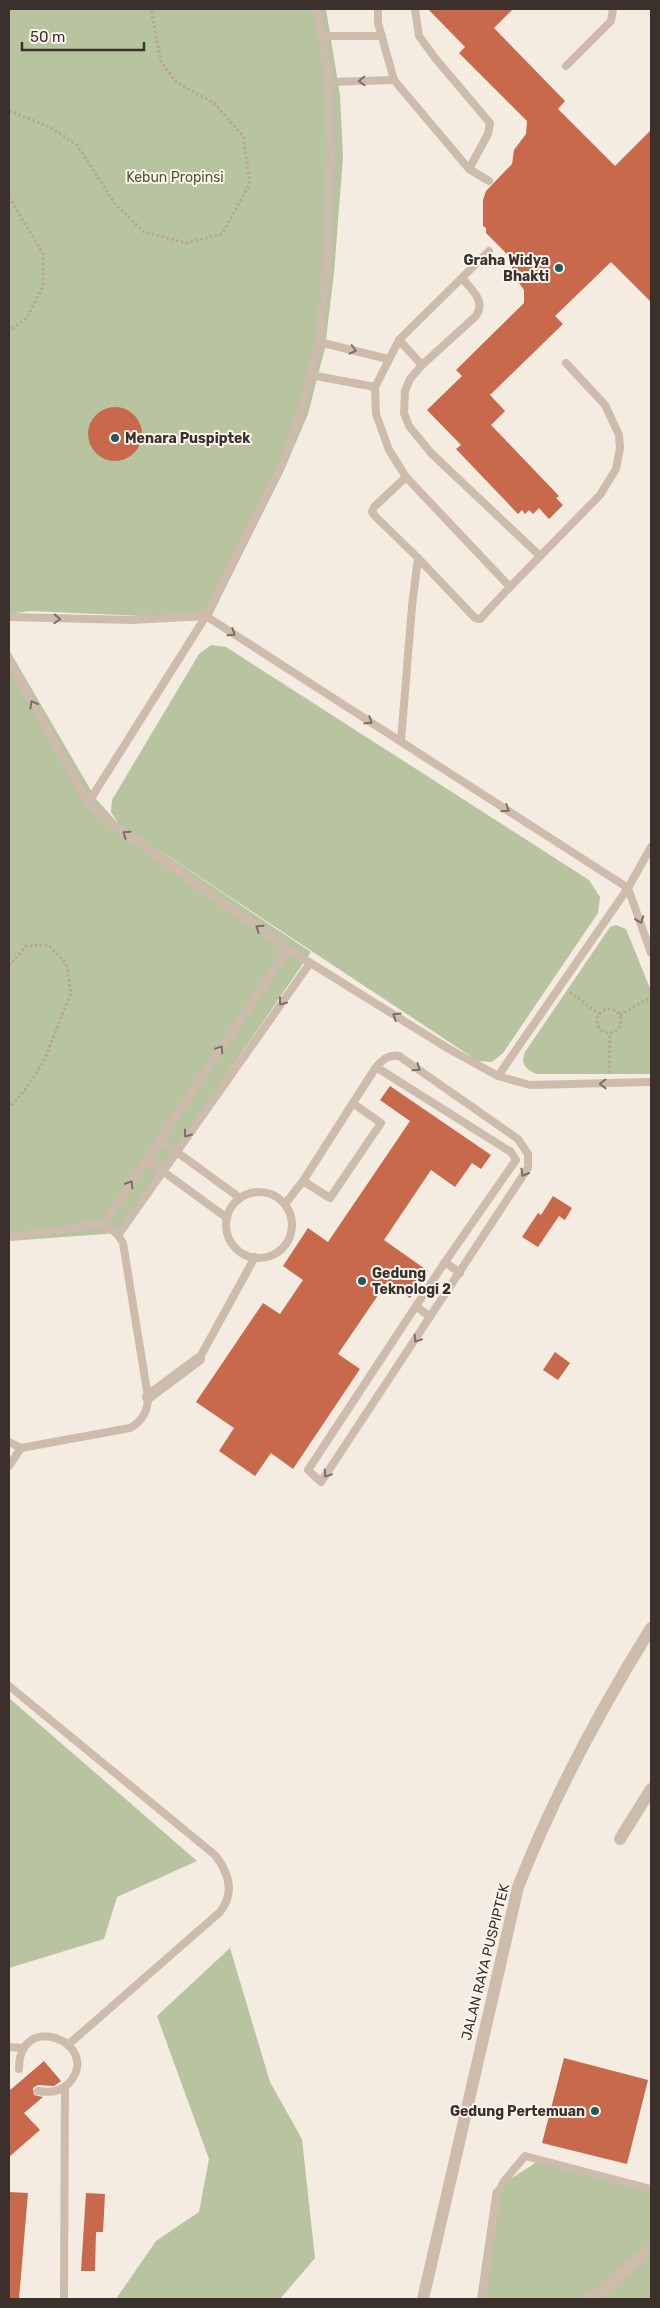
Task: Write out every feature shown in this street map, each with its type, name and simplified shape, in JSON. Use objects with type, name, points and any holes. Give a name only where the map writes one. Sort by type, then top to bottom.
[{"type":"street","points":[[148,1397],[199,1359]]},
{"type":"street","name":"JALAN RAYA PUSPIPTEK","points":[[423,2299],[518,1887],[534,1847],[588,1740],[651,1628]]},
{"type":"street","points":[[620,1839],[651,1789]]},
{"type":"street","points":[[589,2299],[598,2295],[651,2247]]},
{"type":"lane","points":[[88,803],[206,616],[281,467],[311,374],[319,342],[326,270],[331,166],[329,82],[323,36],[316,9]]},
{"type":"lane","points":[[378,9],[378,23],[394,80],[469,169],[489,181]]},
{"type":"lane","points":[[415,9],[419,36],[490,123],[488,134],[469,169]]},
{"type":"lane","points":[[566,66],[610,20],[613,9]]},
{"type":"lane","points":[[323,36],[382,36]]},
{"type":"lane","points":[[329,82],[394,80]]},
{"type":"lane","points":[[489,251],[399,340],[375,387],[376,414],[389,450],[406,477],[510,587]]},
{"type":"lane","points":[[462,278],[480,301],[481,309],[476,316],[422,365],[410,379],[405,391],[404,413],[408,426],[431,453],[540,556]]},
{"type":"lane","points":[[399,340],[422,365]]},
{"type":"lane","points":[[319,342],[388,359]]},
{"type":"lane","points":[[406,477],[374,507],[372,512],[475,618],[480,619],[600,495],[616,469],[620,448],[619,435],[605,405],[566,363]]},
{"type":"lane","points":[[311,374],[375,387]]},
{"type":"lane","points":[[401,741],[412,606],[418,558]]},
{"type":"lane","points":[[9,617],[132,620],[206,616],[628,888],[651,953]]},
{"type":"lane","points":[[9,661],[88,803],[116,827],[288,949],[449,1049],[498,1076],[530,1085],[651,1082]]},
{"type":"lane","points":[[498,1076],[628,888],[651,847]]},
{"type":"lane","points":[[104,1225],[159,1139],[288,949]]},
{"type":"lane","points":[[119,1234],[162,1170],[310,963]]},
{"type":"lane","points":[[285,1204],[303,1181],[376,1067],[385,1058],[399,1056],[518,1139],[528,1154],[528,1168],[323,1481],[308,1473],[445,1262],[515,1164],[516,1157],[511,1152],[376,1067]]},
{"type":"lane","points":[[303,1181],[330,1198],[380,1123],[354,1104]]},
{"type":"lane","points":[[159,1139],[240,1198]]},
{"type":"lane","points":[[511,1152],[518,1139]]},
{"type":"lane","points":[[146,1159],[227,1218]]},
{"type":"lane","points":[[249,1193],[269,1193],[285,1204],[292,1221],[289,1239],[277,1253],[268,1257],[255,1257],[241,1252],[234,1246],[226,1228],[227,1218],[232,1207],[240,1198],[249,1193]]},
{"type":"lane","points":[[9,1237],[104,1225],[119,1234],[123,1243],[148,1397],[144,1415],[137,1424],[130,1428],[20,1448],[9,1442]]},
{"type":"lane","points":[[199,1359],[255,1257]]},
{"type":"lane","points":[[445,1262],[460,1273]]},
{"type":"lane","points":[[416,1306],[430,1317]]},
{"type":"lane","points":[[392,1345],[407,1354]]},
{"type":"lane","points":[[362,1389],[377,1399]]},
{"type":"lane","points":[[330,1437],[344,1447]]},
{"type":"lane","points":[[9,1466],[20,1448]]},
{"type":"lane","points":[[9,1686],[215,1855],[229,1877],[228,1897],[220,1912],[69,2044]]},
{"type":"lane","points":[[20,2069],[19,2060],[24,2048],[33,2039],[45,2035],[58,2037],[69,2044],[75,2055],[76,2066],[73,2078],[65,2087],[57,2092],[38,2091]]},
{"type":"lane","points":[[9,2047],[24,2048]]},
{"type":"lane","points":[[64,2299],[65,2087]]},
{"type":"lane","points":[[482,2299],[496,2197],[504,2182],[525,2156],[651,2189]]},
{"type":"path","points":[[9,111],[50,127],[77,145],[115,204],[144,232],[186,243],[222,234],[250,184],[243,136],[214,103],[177,83],[161,62],[151,9]]},
{"type":"path","points":[[9,196],[43,254],[43,286],[27,318],[9,331]]},
{"type":"path","points":[[9,966],[26,946],[48,945],[66,963],[70,993],[44,1061],[25,1090],[9,1108]]},
{"type":"path","points":[[560,985],[599,1014]]},
{"type":"path","points":[[620,1015],[651,997]]},
{"type":"path","points":[[610,1034],[598,1027],[599,1014],[610,1009],[620,1015]]},
{"type":"path","points":[[610,1034],[620,1027],[620,1015]]},
{"type":"path","points":[[609,1084],[610,1034]]},
{"type":"green space","name":"Kebun Propinsi","points":[[9,9],[326,9],[340,95],[343,157],[334,273],[325,348],[308,414],[284,470],[210,619],[30,611],[9,614]]},
{"type":"green space","points":[[211,645],[226,647],[589,880],[600,897],[598,913],[503,1053],[492,1062],[478,1061],[130,831],[311,952],[118,1233],[9,1241],[9,650],[96,799],[118,823],[111,812],[112,800],[199,654]]},
{"type":"green space","points":[[616,925],[626,929],[651,991],[651,1074],[537,1074],[530,1071],[525,1066],[523,1060],[525,1052],[610,927]]},
{"type":"green space","points":[[9,1698],[197,1861],[117,1897],[104,1939],[9,1968]]},
{"type":"green space","points":[[230,1948],[270,2082],[302,2139],[315,2258],[280,2299],[116,2299],[156,2241],[199,2212],[209,2159],[157,2016]]},
{"type":"green space","points":[[540,2160],[651,2190],[651,2299],[477,2299],[493,2190]]},
{"type":"building","name":"Graha Widya Bhakti","points":[[428,9],[513,9],[494,28],[565,101],[558,109],[615,166],[651,130],[651,302],[611,262],[555,316],[563,324],[490,395],[505,411],[491,425],[559,496],[556,498],[563,505],[549,519],[539,508],[533,514],[529,510],[525,514],[522,510],[518,514],[456,449],[461,445],[427,410],[462,376],[456,370],[524,303],[524,290],[512,273],[512,259],[486,233],[486,228],[483,226],[483,200],[486,191],[512,164],[514,150],[526,134],[527,121],[459,53],[465,47]]},
{"type":"building","name":"Menara Puspiptek","points":[[115,407],[125,409],[134,415],[140,424],[142,434],[140,444],[134,453],[125,459],[115,461],[105,459],[96,453],[90,444],[88,434],[90,424],[96,415],[105,409]]},
{"type":"building","name":"Gedung Teknologi 2","points":[[390,1086],[491,1155],[481,1169],[472,1163],[455,1187],[431,1170],[384,1240],[428,1271],[410,1298],[387,1282],[338,1354],[360,1369],[293,1469],[271,1453],[255,1476],[219,1451],[234,1428],[196,1402],[263,1303],[280,1314],[303,1280],[283,1266],[308,1228],[328,1242],[410,1121],[380,1100]]},
{"type":"building","points":[[553,1196],[572,1208],[565,1220],[559,1216],[538,1247],[522,1237],[538,1213],[541,1215]]},
{"type":"building","points":[[555,1352],[570,1363],[558,1380],[543,1370]]},
{"type":"building","name":"Gedung Pertemuan","points":[[564,2058],[648,2080],[627,2164],[542,2143]]},
{"type":"building","points":[[44,2061],[61,2081],[54,2086],[38,2085],[33,2088],[34,2095],[43,2097],[24,2113],[40,2130],[9,2157],[9,2091]]},
{"type":"building","points":[[9,2192],[28,2193],[19,2299],[9,2299]]},
{"type":"building","points":[[86,2193],[105,2194],[103,2232],[96,2232],[95,2271],[81,2271]]},
{"type":"place","name":"Graha Widya Bhakti","points":[[559,268]]},
{"type":"place","name":"Menara Puspiptek","points":[[115,438]]},
{"type":"place","name":"Gedung Teknologi 2","points":[[362,1281]]},
{"type":"place","name":"Gedung Pertemuan","points":[[595,2111]]}]
